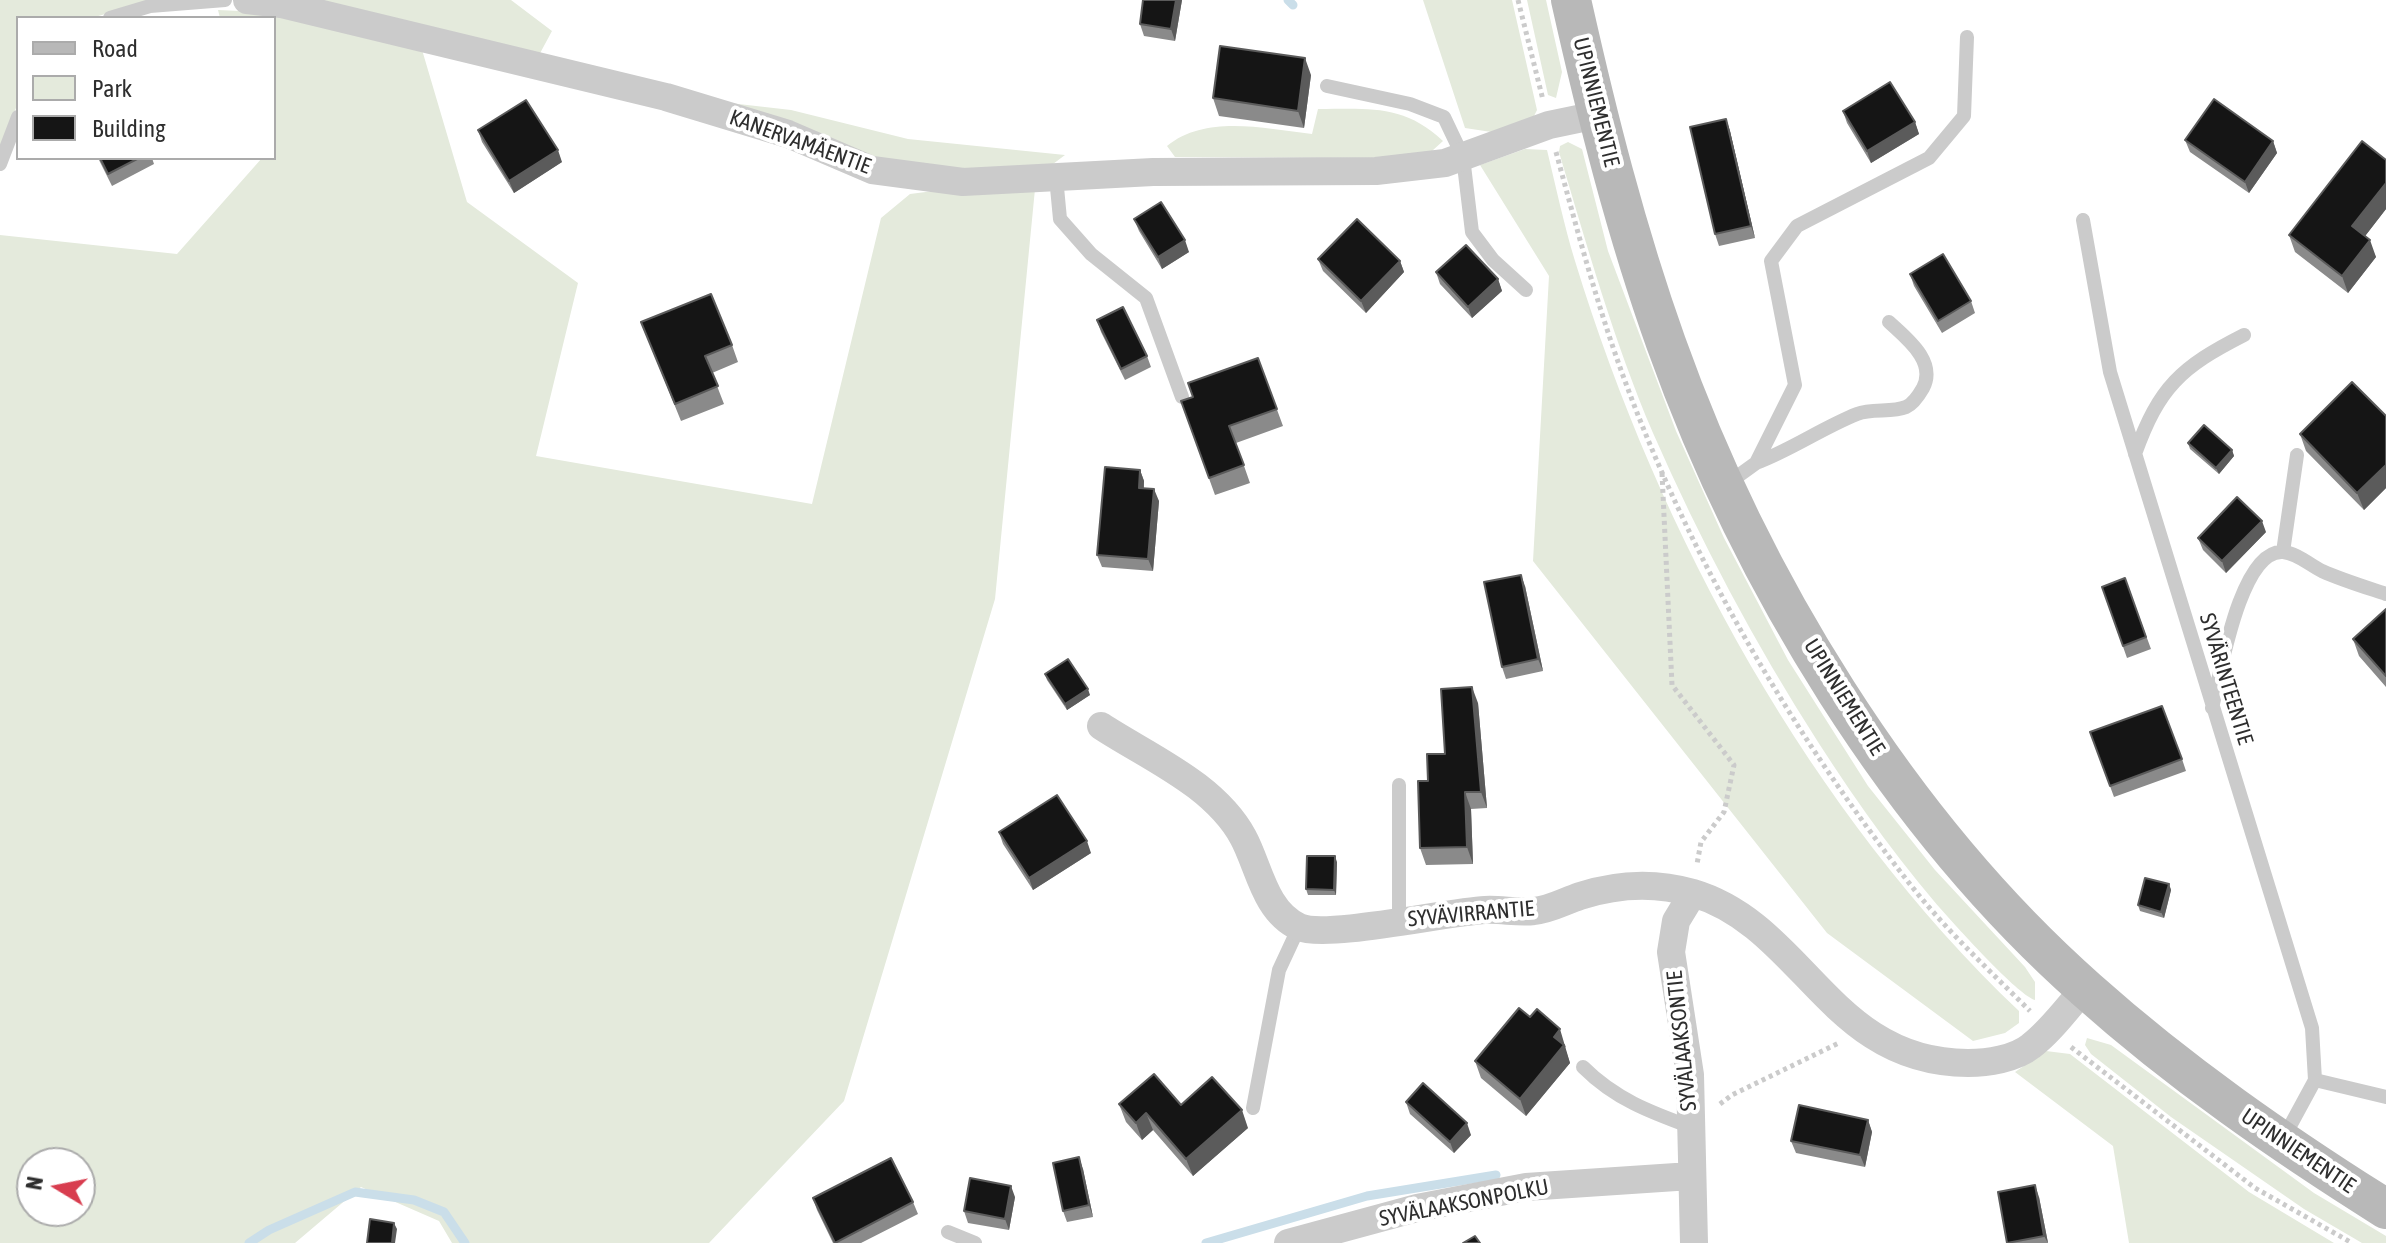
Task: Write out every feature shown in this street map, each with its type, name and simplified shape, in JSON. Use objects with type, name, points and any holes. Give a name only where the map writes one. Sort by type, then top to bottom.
[{"type":"main road","name":"UPINNIEMENTIE","points":[[1571,0],[1597,115],[1666,344],[1741,474],[1753,542],[1825,673],[1887,765],[2006,910],[2085,988],[2181,1069],[2281,1143],[2386,1209]]},
{"type":"street","name":"KANERVAMÄENTIE","points":[[247,0],[281,4],[666,97],[788,134],[872,170],[963,182],[1153,172],[1376,171],[1445,163],[1549,125],[1597,115]]},
{"type":"street","points":[[1101,726],[1178,773],[1213,802],[1243,836],[1255,872],[1274,903],[1299,927]]},
{"type":"street","name":"SYVÄVIRRANTIE","points":[[1299,927],[1326,932],[1486,910],[1536,911],[1599,890],[1642,884],[1693,893],[1740,913],[1865,1031],[1909,1055],[1941,1063],[2005,1058],[2031,1047],[2085,988]]},
{"type":"street","name":"SYVÄLAAKSONTIE","points":[[1693,893],[1676,921],[1671,952],[1690,1075],[1694,1243]]},
{"type":"street","name":"SYVÄLAAKSONPOLKU","points":[[1288,1243],[1417,1208],[1526,1187],[1691,1176]]},
{"type":"lane","points":[[117,16],[150,6],[225,0]]},
{"type":"lane","points":[[1741,474],[1795,385],[1771,261],[1797,226],[1929,158],[1964,116],[1967,37]]},
{"type":"lane","points":[[1327,86],[1410,104],[1444,117],[1463,157],[1472,232],[1493,260],[1526,290]]},
{"type":"lane","points":[[0,164],[16,122]]},
{"type":"lane","points":[[1056,177],[1060,219],[1091,254],[1146,298],[1182,397]]},
{"type":"lane","name":"SYVÄRINTEENTIE","points":[[2083,220],[2110,372],[2312,1028],[2315,1080]]},
{"type":"lane","points":[[1741,474],[1860,413],[1906,407],[1919,396],[1926,383],[1925,363],[1913,344],[1889,322]]},
{"type":"lane","points":[[2135,454],[2150,412],[2173,382],[2200,359],[2244,335]]},
{"type":"lane","points":[[2283,552],[2297,455]]},
{"type":"lane","points":[[2212,708],[2238,602],[2263,561],[2283,552],[2386,594]]},
{"type":"lane","points":[[1399,785],[1399,920]]},
{"type":"lane","points":[[1253,1108],[1279,970],[1299,927]]},
{"type":"lane","points":[[1583,1067],[1603,1087],[1637,1107],[1691,1127]]},
{"type":"lane","points":[[2281,1143],[2315,1080],[2386,1097]]},
{"type":"lane","points":[[948,1232],[975,1243]]},
{"type":"path","points":[[1662,468],[1672,685],[1734,765],[1724,812],[1701,842],[1693,893]]},
{"type":"path","points":[[1691,1127],[1732,1095],[1865,1031]]},
{"type":"green space","points":[[0,0],[156,0],[98,16],[16,16],[16,108],[0,148]]},
{"type":"green space","points":[[296,0],[511,0],[552,31],[538,57]]},
{"type":"green space","points":[[1423,0],[1512,0],[1537,110],[1532,120],[1498,133],[1465,128]]},
{"type":"green space","points":[[1527,0],[1546,0],[1562,72],[1556,98],[1548,95]]},
{"type":"green space","points":[[218,10],[285,13],[420,43],[467,202],[578,283],[536,456],[812,504],[881,218],[910,194],[957,188],[1035,189],[995,599],[844,1101],[709,1243],[452,1243],[439,1221],[361,1187],[295,1243],[0,1243],[0,235],[177,254],[260,160],[276,160],[276,16],[220,16]]},
{"type":"green space","points":[[686,98],[791,110],[908,139],[1065,155],[1041,173],[892,169]]},
{"type":"green space","points":[[1318,109],[1385,111],[1414,120],[1443,141],[1432,151],[1374,158],[1175,157],[1167,146],[1183,136],[1218,127],[1256,127],[1312,134]]},
{"type":"green space","points":[[1568,142],[1582,149],[1608,251],[1676,431],[1724,538],[1788,660],[1868,786],[1935,870],[2025,967],[2035,982],[2035,1000],[2007,978],[1963,933],[1883,837],[1795,705],[1730,591],[1671,473],[1626,364],[1559,152],[1560,146]]},
{"type":"green space","points":[[1525,149],[1547,150],[1571,247],[1610,364],[1651,466],[1698,567],[1750,665],[1809,759],[1874,849],[1944,933],[2019,1011],[2019,1023],[2005,1033],[1973,1041],[1827,933],[1533,561],[1549,276],[1480,165]]},
{"type":"green space","points":[[2087,1038],[2111,1045],[2314,1193],[2386,1236],[2386,1243],[2362,1243],[2304,1209],[2171,1117],[2091,1054],[2085,1045]]},
{"type":"green space","points":[[2046,1051],[2070,1054],[2249,1192],[2334,1243],[2129,1243],[2113,1146],[2015,1072]]},
{"type":"building","points":[[1143,0],[1176,0],[1171,29],[1140,24]]},
{"type":"building","points":[[1220,46],[1305,58],[1298,111],[1213,98]]},
{"type":"building","points":[[1890,82],[1915,122],[1867,151],[1843,111]]},
{"type":"building","points":[[2214,99],[2273,141],[2245,182],[2185,140]]},
{"type":"building","points":[[526,100],[558,150],[509,181],[478,130]]},
{"type":"building","points":[[1726,119],[1751,226],[1715,234],[1690,127]]},
{"type":"building","points":[[2362,141],[2386,160],[2386,183],[2352,226],[2370,240],[2342,276],[2289,235]]},
{"type":"building","points":[[101,160],[135,160],[108,174]]},
{"type":"building","points":[[1161,202],[1185,240],[1158,257],[1134,219]]},
{"type":"building","points":[[1357,219],[1400,261],[1361,301],[1318,259]]},
{"type":"building","points":[[1466,245],[1498,279],[1468,307],[1436,272]]},
{"type":"building","points":[[1943,254],[1971,301],[1938,321],[1910,274]]},
{"type":"building","points":[[711,294],[732,345],[705,356],[718,386],[675,404],[641,322]]},
{"type":"building","points":[[1123,307],[1147,356],[1121,369],[1097,320]]},
{"type":"building","points":[[1258,358],[1277,409],[1229,426],[1244,465],[1209,478],[1181,401],[1193,397],[1188,383]]},
{"type":"building","points":[[2352,382],[2386,416],[2386,465],[2357,493],[2300,434]]},
{"type":"building","points":[[2204,425],[2232,450],[2216,468],[2188,443]]},
{"type":"building","points":[[1105,467],[1140,470],[1139,488],[1154,489],[1148,559],[1097,555]]},
{"type":"building","points":[[2237,497],[2262,521],[2222,561],[2198,538]]},
{"type":"building","points":[[1521,575],[1538,659],[1502,667],[1484,582]]},
{"type":"building","points":[[2125,578],[2146,637],[2123,646],[2102,587]]},
{"type":"building","points":[[2386,609],[2386,676],[2353,639]]},
{"type":"building","points":[[1068,659],[1088,689],[1065,704],[1045,674]]},
{"type":"building","points":[[1472,687],[1481,792],[1465,792],[1467,847],[1420,848],[1418,781],[1428,781],[1427,754],[1445,754],[1441,689]]},
{"type":"building","points":[[2162,706],[2182,759],[2110,786],[2090,732]]},
{"type":"building","points":[[1057,795],[1087,841],[1029,878],[999,832]]},
{"type":"building","points":[[1307,856],[1335,856],[1334,890],[1306,889]]},
{"type":"building","points":[[2145,878],[2169,884],[2161,912],[2138,905]]},
{"type":"building","points":[[1519,1008],[1530,1017],[1537,1009],[1560,1029],[1554,1037],[1564,1045],[1520,1099],[1475,1061]]},
{"type":"building","points":[[1154,1074],[1181,1105],[1212,1077],[1242,1110],[1186,1159],[1146,1113],[1136,1123],[1119,1104]]},
{"type":"building","points":[[1423,1083],[1467,1123],[1450,1142],[1406,1102]]},
{"type":"building","points":[[1799,1105],[1868,1120],[1860,1155],[1791,1141]]},
{"type":"building","points":[[1079,1157],[1089,1205],[1063,1211],[1053,1163]]},
{"type":"building","points":[[891,1158],[913,1202],[835,1243],[813,1198]]},
{"type":"building","points":[[970,1178],[1011,1186],[1005,1219],[964,1211]]},
{"type":"building","points":[[2035,1185],[2044,1236],[2007,1243],[1998,1192]]},
{"type":"building","points":[[370,1219],[394,1223],[392,1243],[367,1243]]},
{"type":"building","points":[[1475,1236],[1480,1243],[1463,1243]]},
{"type":"waterway","points":[[1288,0],[1293,5]]},
{"type":"waterway","points":[[1206,1243],[1367,1196],[1496,1175]]},
{"type":"waterway","points":[[249,1243],[269,1230],[355,1192],[414,1200],[444,1212],[465,1243]]}]
